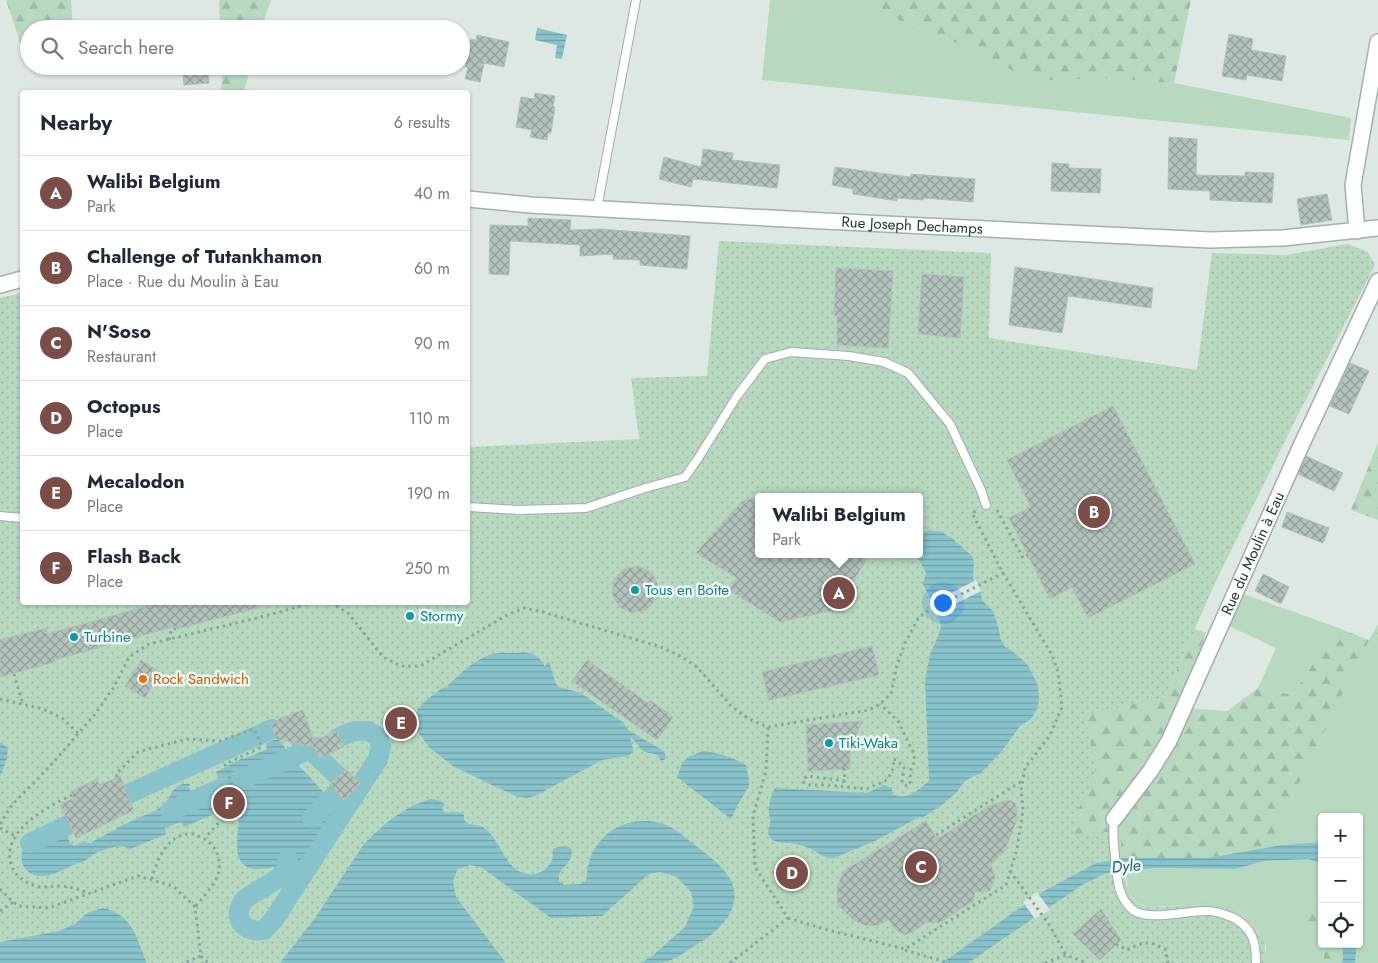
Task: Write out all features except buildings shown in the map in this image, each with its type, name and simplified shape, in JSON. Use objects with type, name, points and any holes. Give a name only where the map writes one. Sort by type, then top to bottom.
[{"type":"street","points":[[1357,231],[1353,185],[1378,42]]},
{"type":"street","name":"Rue Joseph Dechamps","points":[[470,199],[530,205],[1210,240],[1283,238],[1378,228]]},
{"type":"street","points":[[0,285],[20,280]]},
{"type":"street","name":"Rue du Moulin à Eau","points":[[1114,826],[1169,741],[1296,456],[1378,281]]},
{"type":"lane","points":[[597,208],[636,0]]},
{"type":"lane","points":[[470,507],[519,510],[586,508],[684,477],[700,456],[737,396],[765,359],[791,352],[849,356],[875,360],[908,373],[950,424],[981,490],[986,505]]},
{"type":"lane","points":[[0,516],[20,518]]},
{"type":"lane","points":[[1114,826],[1117,879],[1121,896],[1126,904],[1134,911],[1147,916],[1209,911],[1227,915],[1241,922],[1250,930],[1253,938],[1256,963]]},
{"type":"path","points":[[905,949],[1006,885],[1017,850],[1022,810],[1021,790],[1024,768],[1050,735],[1062,707],[1058,672],[1052,655],[1003,573],[972,513],[993,502],[1024,558],[1028,555]]},
{"type":"path","points":[[336,605],[349,614],[383,657],[401,666],[420,666],[507,614],[524,608],[543,612],[661,647],[682,657],[696,667],[732,707],[749,720],[768,727],[870,710],[880,704],[891,694],[897,665],[905,642],[919,617],[1003,573]]},
{"type":"path","points":[[14,836],[0,826],[12,805],[52,764],[95,714],[114,686],[129,656],[149,644],[304,605]]},
{"type":"path","points":[[169,640],[171,630],[177,628]]},
{"type":"path","points":[[14,674],[23,704]]},
{"type":"path","points":[[0,699],[43,709],[62,718],[78,733]]},
{"type":"path","points":[[845,781],[808,776],[804,778],[803,782],[810,785],[867,789],[885,781],[894,767],[893,760],[896,760],[904,767],[902,782],[908,786],[910,782],[911,769],[915,761],[913,752],[898,721],[890,716],[880,704]]},
{"type":"path","points":[[768,727],[766,771],[753,816],[755,867],[788,918],[950,963]]},
{"type":"path","points":[[117,777],[116,774],[138,752],[186,739],[220,741],[254,729],[262,747],[225,764],[234,792],[228,812],[205,838]]},
{"type":"path","points":[[844,768],[844,788]]},
{"type":"path","points":[[936,835],[1022,781]]},
{"type":"path","points":[[72,795],[52,804],[26,824],[14,836],[9,857],[12,868],[19,877],[27,882],[36,886],[71,887],[89,893]]},
{"type":"path","points":[[152,879],[154,868],[162,853],[179,836],[190,833],[205,838],[214,847],[219,859],[218,875],[195,907]]},
{"type":"path","points":[[1010,871],[1048,923],[1066,955],[1087,963]]},
{"type":"path","points":[[0,889],[19,906],[48,908],[138,876],[173,886],[195,907],[201,956],[208,963]]},
{"type":"path","points":[[0,910],[13,902]]},
{"type":"path","points":[[730,963],[788,918]]},
{"type":"path","points":[[1116,944],[1127,950],[1140,944],[1153,943],[1164,949],[1168,963]]},
{"type":"path","points":[[1046,963],[1066,955]]},
{"type":"path","points":[[184,963],[201,956]]},
{"type":"green space","points":[[6,0],[71,0],[72,20],[20,20],[20,42]]},
{"type":"green space","points":[[219,0],[271,0],[264,20],[220,20]]},
{"type":"green space","points":[[770,0],[865,0],[911,27],[976,50],[1030,81],[1101,78],[1174,83],[1351,118],[1349,140],[762,80]]},
{"type":"green space","points":[[865,0],[1191,0],[1174,83],[1101,78],[1030,81],[976,50],[911,27]]},
{"type":"green space","points":[[222,75],[249,75],[245,90],[220,90]]},
{"type":"green space","points":[[719,241],[991,253],[989,338],[1197,370],[1212,253],[1286,255],[1348,244],[1368,252],[1375,265],[1215,583],[1165,697],[1085,715],[1096,774],[1078,810],[1075,834],[1120,831],[1125,878],[1127,887],[1135,901],[1151,907],[1206,903],[1232,910],[1258,929],[1265,944],[1266,963],[0,963],[0,298],[20,293],[20,605],[470,605],[470,447],[639,439],[631,378],[707,376]]},
{"type":"green space","points":[[1378,443],[1378,520],[1351,510]]},
{"type":"green space","points":[[1241,593],[1336,627],[1293,695],[1258,688],[1276,648],[1229,626]]},
{"type":"green space","points":[[1378,624],[1378,641],[1369,640]]},
{"type":"green space","points":[[1336,627],[1369,640],[1280,822],[1285,831],[1282,845],[1207,858],[1123,858],[1096,863],[1034,830],[1072,709],[1165,697],[1195,629],[1206,633],[1181,703],[1196,709],[1227,711],[1258,688],[1293,695]]},
{"type":"green space","points":[[1369,640],[1378,641],[1378,963],[1355,963],[1357,948],[1363,948],[1363,813],[1318,813],[1318,842],[1282,845],[1285,831],[1280,822]]},
{"type":"green space","points":[[1310,859],[1318,863],[1318,902],[1300,918],[1318,935],[1318,948],[1323,948],[1324,963],[1266,963],[1266,946],[1212,903],[1149,907],[1136,902],[1129,892],[1125,871],[1155,868],[1235,869],[1265,861]]},
{"type":"green space","points":[[1318,901],[1318,935],[1299,918]]},
{"type":"green space","points":[[1323,948],[1342,948],[1342,963],[1324,963]]},
{"type":"water","points":[[537,28],[567,35],[562,59],[555,58],[557,45],[535,40]]},
{"type":"water","points":[[930,530],[941,532],[952,538],[972,556],[974,563],[973,578],[981,593],[982,600],[993,611],[1001,640],[1005,647],[1027,664],[1038,685],[1039,701],[1037,709],[1031,719],[1020,726],[1002,751],[980,774],[965,781],[956,793],[922,818],[919,817],[877,840],[834,858],[824,857],[812,849],[803,846],[774,841],[768,832],[770,822],[769,804],[775,788],[867,793],[884,785],[892,788],[892,794],[907,796],[928,782],[925,681],[930,654],[941,626],[938,614],[923,584],[926,573],[919,558],[923,558],[923,535]]},
{"type":"water","points":[[523,652],[536,656],[545,667],[549,662],[556,684],[559,687],[581,693],[623,722],[628,730],[664,751],[665,759],[662,761],[658,755],[644,751],[630,737],[633,752],[628,756],[602,760],[535,796],[526,798],[516,796],[453,766],[430,748],[413,726],[419,708],[470,666],[484,657],[499,653]]},
{"type":"water","points":[[279,740],[288,755],[335,805],[336,822],[343,828],[340,832],[327,826],[319,832],[296,873],[301,877],[293,886],[278,885],[274,882],[279,874],[273,867],[254,869],[241,862],[237,850],[239,821],[233,813],[223,810],[184,827],[181,822],[165,828],[166,834],[128,850],[126,847],[119,846],[103,850],[84,861],[53,874],[39,876],[30,873],[24,867],[22,851],[26,842],[40,829],[50,827],[56,834],[66,832],[70,843],[74,846],[84,841],[90,843],[158,809],[179,785],[190,784],[189,787],[196,804],[226,794],[216,772],[243,758],[267,749],[266,743]]},
{"type":"water","points":[[0,742],[8,748],[7,759],[0,776]]},
{"type":"water","points":[[703,751],[725,756],[746,765],[749,786],[731,819],[677,777],[682,764],[688,757]]},
{"type":"water","points":[[430,799],[443,803],[445,805],[442,808],[444,812],[461,813],[464,815],[464,820],[470,824],[485,828],[494,838],[508,861],[520,872],[528,874],[541,872],[551,862],[553,849],[563,846],[571,848],[569,861],[559,876],[559,881],[564,885],[580,884],[586,881],[588,866],[596,847],[601,840],[619,826],[638,821],[657,822],[666,825],[684,836],[724,871],[734,889],[732,908],[728,917],[715,932],[679,956],[666,962],[640,963],[651,957],[685,927],[694,906],[691,892],[677,877],[660,872],[649,874],[602,916],[551,918],[481,867],[469,865],[457,870],[453,881],[456,897],[506,963],[280,963],[315,918],[365,843],[392,818],[414,805]]},
{"type":"water","name":"Dyle","points":[[1318,842],[1318,863],[1309,859],[1265,861],[1235,869],[1155,868],[1106,873],[1082,885],[968,963],[942,963],[1044,891],[1096,863],[1123,858],[1207,858],[1282,845]]},
{"type":"water","points":[[103,908],[121,915],[127,921],[136,935],[146,963],[0,963],[0,942],[59,931],[75,924],[87,913]]},
{"type":"water","points":[[1342,948],[1357,948],[1355,963],[1342,963]]},
{"type":"pier","points":[[976,580],[981,591],[935,614],[930,604]]},
{"type":"pier","points":[[1037,892],[1050,910],[1035,919],[1023,902]]},
{"type":"waterway","points":[[128,794],[272,729]]},
{"type":"waterway","points":[[288,859],[286,869],[279,878],[249,896],[242,903],[239,915],[240,920],[247,928],[264,930],[274,919],[378,759],[381,746],[378,737],[368,731],[355,731],[339,737]]},
{"type":"waterway","points":[[301,741],[339,777]]},
{"type":"waterway","points":[[170,811],[315,747]]},
{"type":"waterway","points":[[312,818],[337,793]]},
{"type":"waterway","points":[[30,843],[70,824]]},
{"type":"place","name":"Challenge of Tutankhamon","points":[[1094,512]]},
{"type":"place","name":"Tous en Boîte","points":[[635,590]]},
{"type":"place","name":"Walibi Belgium","points":[[839,593]]},
{"type":"place","name":"Stormy","points":[[410,616]]},
{"type":"place","name":"Turbine","points":[[74,637]]},
{"type":"place","name":"Rock Sandwich","points":[[143,679]]},
{"type":"place","name":"Mecalodon","points":[[401,723]]},
{"type":"place","name":"Tiki-Waka","points":[[829,743]]},
{"type":"place","name":"Flash Back","points":[[229,803]]},
{"type":"place","name":"N'Soso","points":[[921,867]]},
{"type":"place","name":"Octopus","points":[[792,873]]}]
